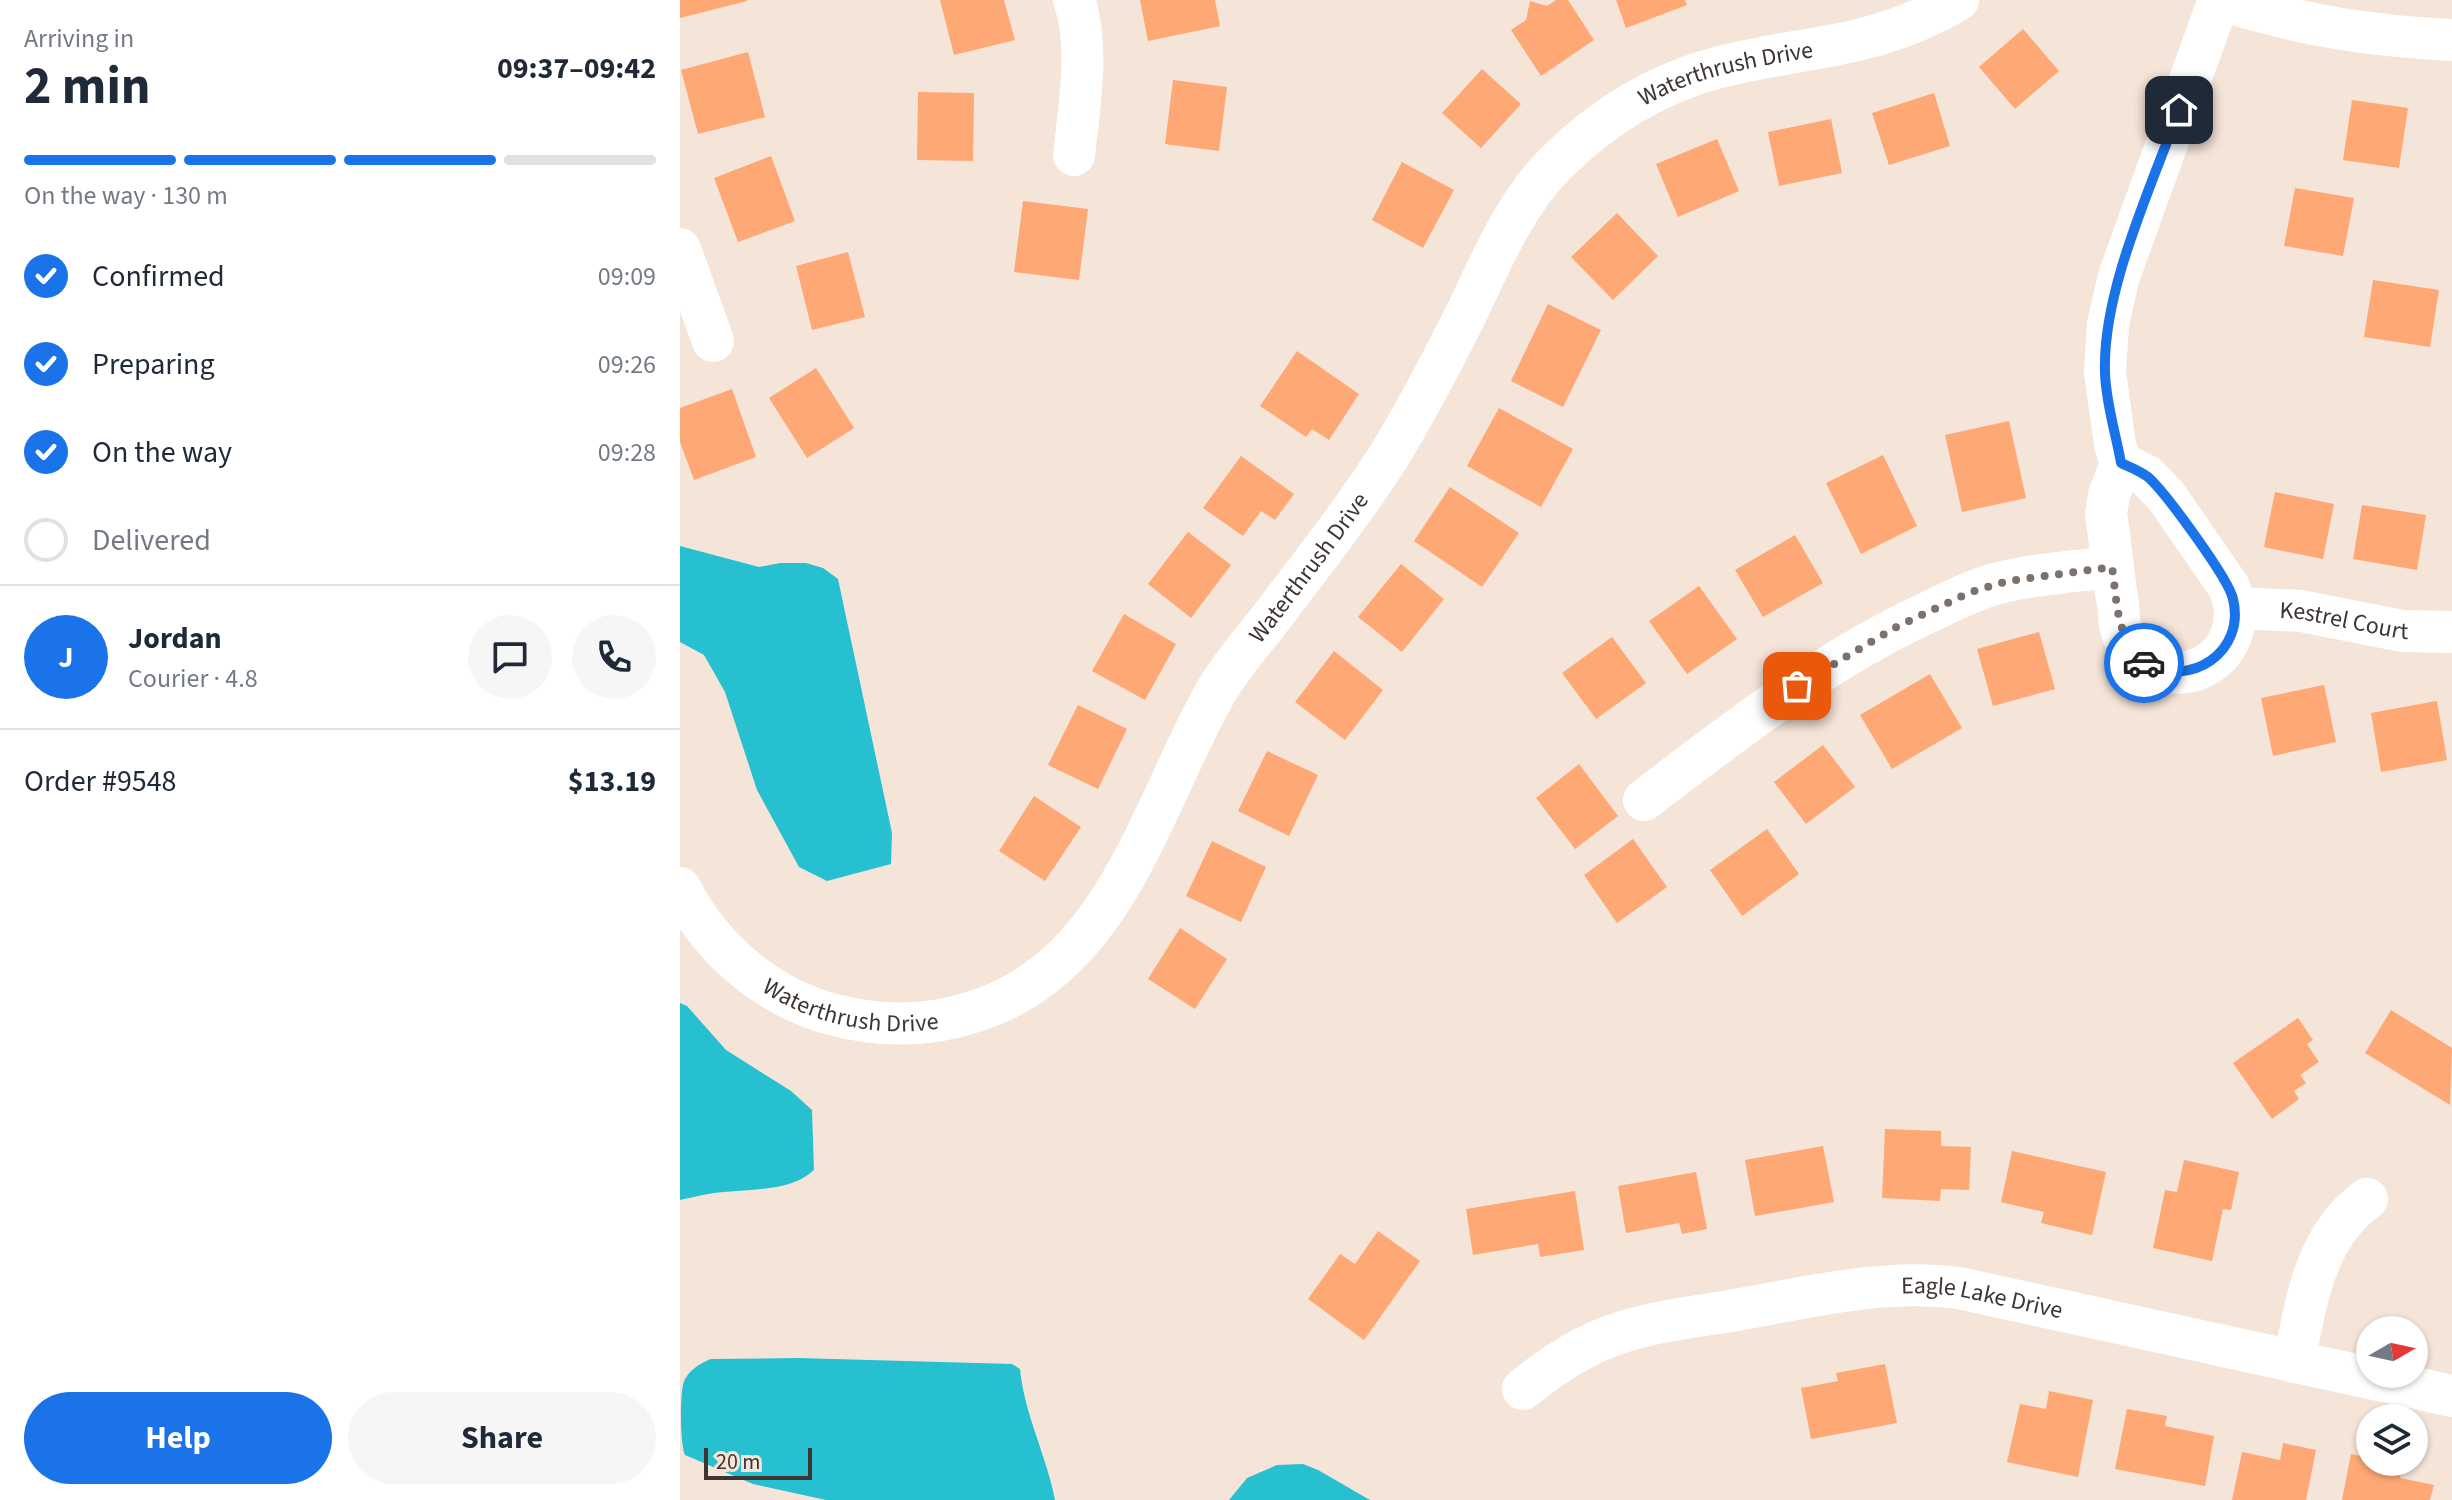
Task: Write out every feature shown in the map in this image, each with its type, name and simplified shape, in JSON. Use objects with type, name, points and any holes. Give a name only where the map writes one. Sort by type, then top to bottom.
[{"type":"street","points":[[1074,0],[1083,70],[1074,155]]},
{"type":"street","name":"Waterthrush Drive","points":[[680,888],[693,913],[714,940],[751,974],[793,1000],[825,1012],[884,1023],[940,1021],[990,1007],[1035,983],[1074,949],[1121,883],[1212,698],[1362,498],[1428,392],[1517,213],[1547,172],[1597,126],[1627,106],[1672,83],[1721,67],[1883,35],[1913,24],[1958,0]]},
{"type":"street","points":[[2121,463],[2147,476],[2166,496],[2229,587],[2236,616],[2233,631],[2223,652],[2203,667],[2188,672],[2163,672],[2145,664],[2122,633],[2106,514],[2109,495],[2121,463],[2115,445],[2105,372],[2108,324],[2119,276],[2220,0],[2277,18],[2322,27],[2369,35],[2452,40]]},
{"type":"street","points":[[680,249],[713,341]]},
{"type":"street","points":[[1644,800],[1776,700],[1898,626],[1971,592],[2008,581],[2112,567]]},
{"type":"street","name":"Kestrel Court","points":[[2235,608],[2301,611],[2402,631],[2452,632]]},
{"type":"street","points":[[2294,1362],[2317,1264],[2348,1216],[2367,1199]]},
{"type":"street","name":"Eagle Lake Drive","points":[[1523,1389],[1547,1369],[1585,1347],[1636,1328],[1859,1288],[1904,1284],[1959,1288],[2452,1396]]},
{"type":"water","points":[[680,546],[759,567],[806,563],[823,568],[838,579],[892,833],[891,864],[827,881],[799,867],[757,790],[725,692],[704,655],[680,642]]},
{"type":"water","points":[[680,1003],[687,1006],[726,1050],[791,1091],[812,1110],[814,1170],[805,1177],[772,1188],[713,1193],[680,1200]]},
{"type":"water","points":[[798,1358],[1012,1364],[1020,1369],[1026,1402],[1055,1500],[826,1500],[753,1484],[685,1455],[681,1432],[682,1392],[687,1376],[694,1369],[711,1359]]},
{"type":"water","points":[[1303,1464],[1370,1500],[1229,1500],[1247,1478],[1277,1465]]},
{"type":"building","points":[[680,0],[747,0],[747,1],[680,18]]},
{"type":"building","points":[[940,0],[1004,0],[1015,40],[954,55]]},
{"type":"building","points":[[1140,0],[1215,0],[1220,26],[1148,41]]},
{"type":"building","points":[[1556,0],[1568,0],[1594,40],[1541,76],[1511,30],[1526,20],[1530,1],[1547,6]]},
{"type":"building","points":[[1616,0],[1685,0],[1687,5],[1626,28]]},
{"type":"building","points":[[2023,29],[2059,71],[2015,109],[1979,67]]},
{"type":"building","points":[[748,52],[765,117],[698,134],[681,70]]},
{"type":"building","points":[[1482,69],[1521,104],[1481,148],[1442,113]]},
{"type":"building","points":[[1173,80],[1227,87],[1219,151],[1165,144]]},
{"type":"building","points":[[918,92],[974,93],[973,161],[917,160]]},
{"type":"building","points":[[1934,93],[1950,146],[1889,165],[1872,113]]},
{"type":"building","points":[[2352,100],[2408,108],[2399,168],[2343,160]]},
{"type":"building","points":[[1831,119],[1842,173],[1779,186],[1768,132]]},
{"type":"building","points":[[1717,139],[1739,191],[1678,217],[1656,164]]},
{"type":"building","points":[[771,156],[795,221],[738,242],[714,178]]},
{"type":"building","points":[[1402,162],[1454,190],[1423,248],[1372,220]]},
{"type":"building","points":[[2295,188],[2354,198],[2343,256],[2284,246]]},
{"type":"building","points":[[1023,201],[1088,209],[1079,280],[1014,272]]},
{"type":"building","points":[[1617,213],[1658,256],[1613,300],[1571,257]]},
{"type":"building","points":[[848,252],[865,317],[812,330],[796,266]]},
{"type":"building","points":[[2373,280],[2439,290],[2430,347],[2364,337]]},
{"type":"building","points":[[1548,304],[1601,330],[1563,407],[1511,381]]},
{"type":"building","points":[[1297,351],[1359,394],[1329,440],[1312,429],[1306,437],[1260,406]]},
{"type":"building","points":[[816,368],[854,428],[807,458],[769,398]]},
{"type":"building","points":[[732,389],[756,457],[694,480],[680,442],[680,408]]},
{"type":"building","points":[[1499,408],[1573,449],[1541,507],[1467,466]]},
{"type":"building","points":[[2009,421],[2026,498],[1962,512],[1945,435]]},
{"type":"building","points":[[1883,455],[1917,526],[1861,554],[1826,483]]},
{"type":"building","points":[[1241,456],[1294,494],[1275,520],[1261,511],[1243,536],[1203,508]]},
{"type":"building","points":[[1450,487],[1519,533],[1482,587],[1414,541]]},
{"type":"building","points":[[2275,492],[2334,504],[2323,559],[2264,547]]},
{"type":"building","points":[[2362,505],[2426,515],[2417,570],[2353,559]]},
{"type":"building","points":[[1188,532],[1231,565],[1191,618],[1148,584]]},
{"type":"building","points":[[1795,535],[1823,583],[1763,617],[1735,570]]},
{"type":"building","points":[[1401,564],[1444,599],[1402,652],[1358,617]]},
{"type":"building","points":[[1699,586],[1737,639],[1687,674],[1649,621]]},
{"type":"building","points":[[1124,614],[1176,644],[1145,700],[1092,671]]},
{"type":"building","points":[[2039,632],[2055,689],[1993,706],[1977,649]]},
{"type":"building","points":[[1612,637],[1646,683],[1596,719],[1562,673]]},
{"type":"building","points":[[1334,651],[1383,690],[1345,740],[1295,702]]},
{"type":"building","points":[[1930,674],[1962,728],[1892,769],[1860,715]]},
{"type":"building","points":[[2324,685],[2336,742],[2273,756],[2261,698]]},
{"type":"building","points":[[2437,701],[2447,760],[2381,772],[2371,713]]},
{"type":"building","points":[[1078,705],[1127,729],[1098,789],[1048,765]]},
{"type":"building","points":[[1823,745],[1855,787],[1806,824],[1774,782]]},
{"type":"building","points":[[1267,751],[1318,775],[1289,836],[1238,811]]},
{"type":"building","points":[[1579,764],[1618,816],[1575,849],[1536,798]]},
{"type":"building","points":[[1034,796],[1081,827],[1045,881],[999,851]]},
{"type":"building","points":[[1767,829],[1799,874],[1742,916],[1710,870]]},
{"type":"building","points":[[1633,839],[1667,887],[1617,923],[1584,875]]},
{"type":"building","points":[[1212,841],[1266,867],[1241,922],[1186,896]]},
{"type":"building","points":[[1180,928],[1227,959],[1195,1009],[1148,979]]},
{"type":"building","points":[[2391,1010],[2452,1048],[2450,1105],[2365,1053]]},
{"type":"building","points":[[2298,1018],[2313,1040],[2307,1044],[2319,1062],[2300,1075],[2306,1083],[2294,1091],[2299,1099],[2272,1119],[2233,1063]]},
{"type":"building","points":[[1885,1129],[1941,1131],[1941,1146],[1971,1147],[1969,1190],[1941,1189],[1940,1201],[1882,1198]]},
{"type":"building","points":[[1823,1146],[1834,1202],[1755,1216],[1745,1160]]},
{"type":"building","points":[[2012,1151],[2106,1172],[2092,1235],[2041,1223],[2044,1212],[2001,1202]]},
{"type":"building","points":[[2184,1160],[2239,1172],[2231,1210],[2223,1209],[2212,1261],[2153,1248],[2165,1190],[2177,1192]]},
{"type":"building","points":[[1696,1172],[1707,1229],[1682,1234],[1679,1223],[1626,1233],[1618,1186]]},
{"type":"building","points":[[1575,1191],[1584,1250],[1540,1257],[1538,1244],[1473,1255],[1466,1209]]},
{"type":"building","points":[[1378,1231],[1420,1261],[1364,1340],[1308,1299],[1340,1254],[1355,1264]]},
{"type":"building","points":[[1885,1364],[1897,1423],[1811,1439],[1801,1388],[1838,1381],[1836,1373]]},
{"type":"building","points":[[2049,1391],[2093,1400],[2078,1477],[2007,1462],[2020,1404],[2046,1409]]},
{"type":"building","points":[[2127,1409],[2167,1416],[2165,1426],[2214,1436],[2205,1486],[2115,1469]]},
{"type":"building","points":[[2283,1443],[2316,1450],[2306,1500],[2232,1500],[2242,1452],[2280,1460]]},
{"type":"building","points":[[2351,1454],[2356,1455],[2356,1476],[2400,1476],[2434,1485],[2430,1500],[2342,1500]]},
{"type":"way so far","points":[[1797,686],[1898,626],[1971,592],[2024,578],[2112,567],[2122,633],[2144,663]]},
{"type":"route","points":[[2144,663],[2163,672],[2174,673],[2203,667],[2223,652],[2236,616],[2229,587],[2166,496],[2147,476],[2121,463],[2115,445],[2105,372],[2105,343],[2119,276],[2179,110]]}]
